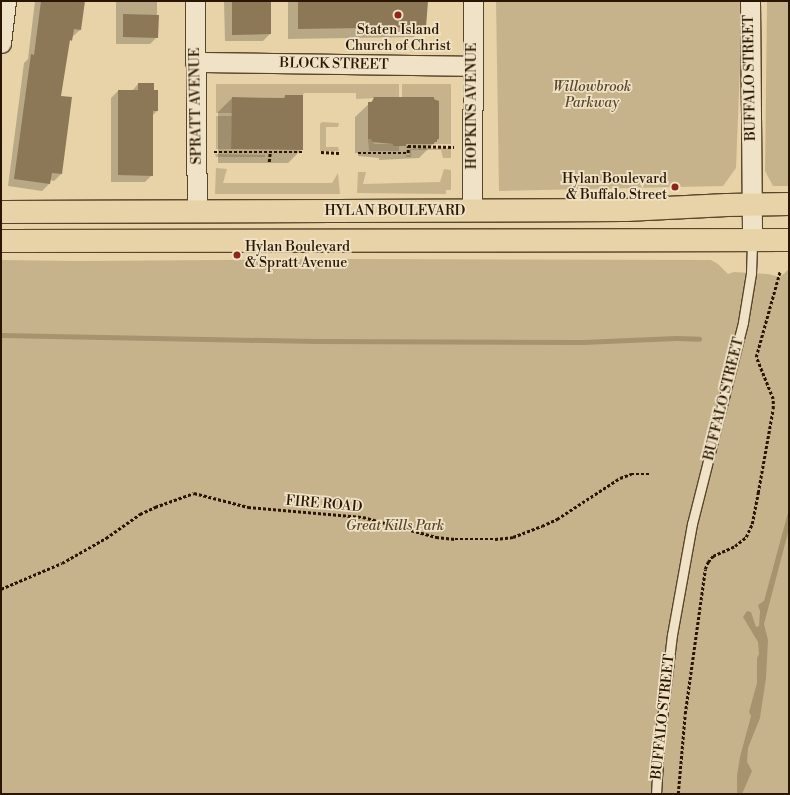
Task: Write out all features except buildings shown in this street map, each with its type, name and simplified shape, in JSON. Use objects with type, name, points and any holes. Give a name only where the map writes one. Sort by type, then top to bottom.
[{"type":"main road","name":"HYLAN BOULEVARD","points":[[1,212],[626,210],[752,204],[789,204]]},
{"type":"main road","name":"HYLAN BOULEVARD","points":[[1,241],[789,240]]},
{"type":"street","points":[[1,43],[6,1]]},
{"type":"street","name":"SPRATT AVENUE","points":[[195,1],[198,212]]},
{"type":"street","name":"HOPKINS AVENUE","points":[[472,210],[473,1]]},
{"type":"street","name":"BUFFALO STREET","points":[[750,1],[752,240]]},
{"type":"street","name":"BLOCK STREET","points":[[195,62],[473,66]]},
{"type":"lane","name":"BUFFALO STREET","points":[[656,794],[659,745],[672,635],[692,524],[743,322],[751,273],[752,240]]},
{"type":"path","points":[[358,153],[408,153],[408,146],[454,147]]},
{"type":"path","points":[[213,152],[303,152]]},
{"type":"path","points":[[268,162],[270,152]]},
{"type":"path","points":[[320,152],[339,152]]},
{"type":"path","points":[[678,794],[685,714],[705,569],[713,556],[735,546],[746,537],[752,524],[773,409],[773,398],[756,357],[780,270]]},
{"type":"path","name":"FIRE ROAD","points":[[1,589],[62,563],[106,538],[140,514],[194,493],[248,507],[363,517],[436,537],[455,539],[495,539],[513,537],[557,519],[620,478],[631,474],[651,474]]},
{"type":"green space","name":"Willowbrook Parkway","points":[[496,1],[740,1],[740,66],[736,168],[723,186],[499,191]]},
{"type":"green space","points":[[767,1],[789,1],[789,186],[773,186],[765,171]]},
{"type":"green space","points":[[216,84],[399,84],[399,97],[356,99],[356,93],[304,93],[303,95],[285,95],[285,98],[232,97],[232,113],[216,113]]},
{"type":"green space","points":[[402,84],[451,84],[451,144],[434,144],[437,139],[439,139],[437,100],[433,97],[402,97]]},
{"type":"green space","points":[[216,116],[232,116],[231,149],[216,149]]},
{"type":"green space","points":[[322,122],[339,123],[338,127],[326,127],[326,147],[338,147],[339,151],[320,151],[320,124]]},
{"type":"green space","points":[[368,139],[371,139],[375,144],[393,144],[393,146],[399,146],[399,151],[369,151]]},
{"type":"green space","points":[[451,148],[451,158],[443,158],[441,150],[411,150],[411,157],[406,157],[406,155],[410,155],[410,149]]},
{"type":"green space","points":[[215,154],[265,155],[265,157],[216,157]]},
{"type":"green space","points":[[216,168],[227,169],[223,183],[332,183],[338,173],[340,194],[215,194]]},
{"type":"green space","points":[[444,169],[451,170],[451,190],[446,190],[446,194],[357,193],[358,172],[366,172],[363,184],[440,182]]},
{"type":"green space","name":"Great Kills Park","points":[[351,259],[711,260],[718,264],[728,274],[734,272],[768,274],[780,277],[789,269],[789,794],[1,794],[1,260],[79,261]]},
{"type":"shaded area","points":[[789,509],[789,529],[764,624],[768,640],[766,678],[760,718],[748,748],[747,762],[752,771],[742,794],[737,794],[737,776],[740,757],[751,716],[749,712],[757,683],[757,658],[759,654],[758,642],[743,617],[747,611],[751,612],[756,627],[759,626],[760,611],[758,605],[764,601]]},
{"type":"waterway","points":[[1,335],[316,341],[583,342],[676,338],[699,339]]},
{"type":"place","name":"Staten Island Church of Christ","points":[[398,15]]},
{"type":"place","name":"Hylan Boulevard & Buffalo Street","points":[[675,187]]},
{"type":"place","name":"Hylan Boulevard & Spratt Avenue","points":[[237,255]]}]
